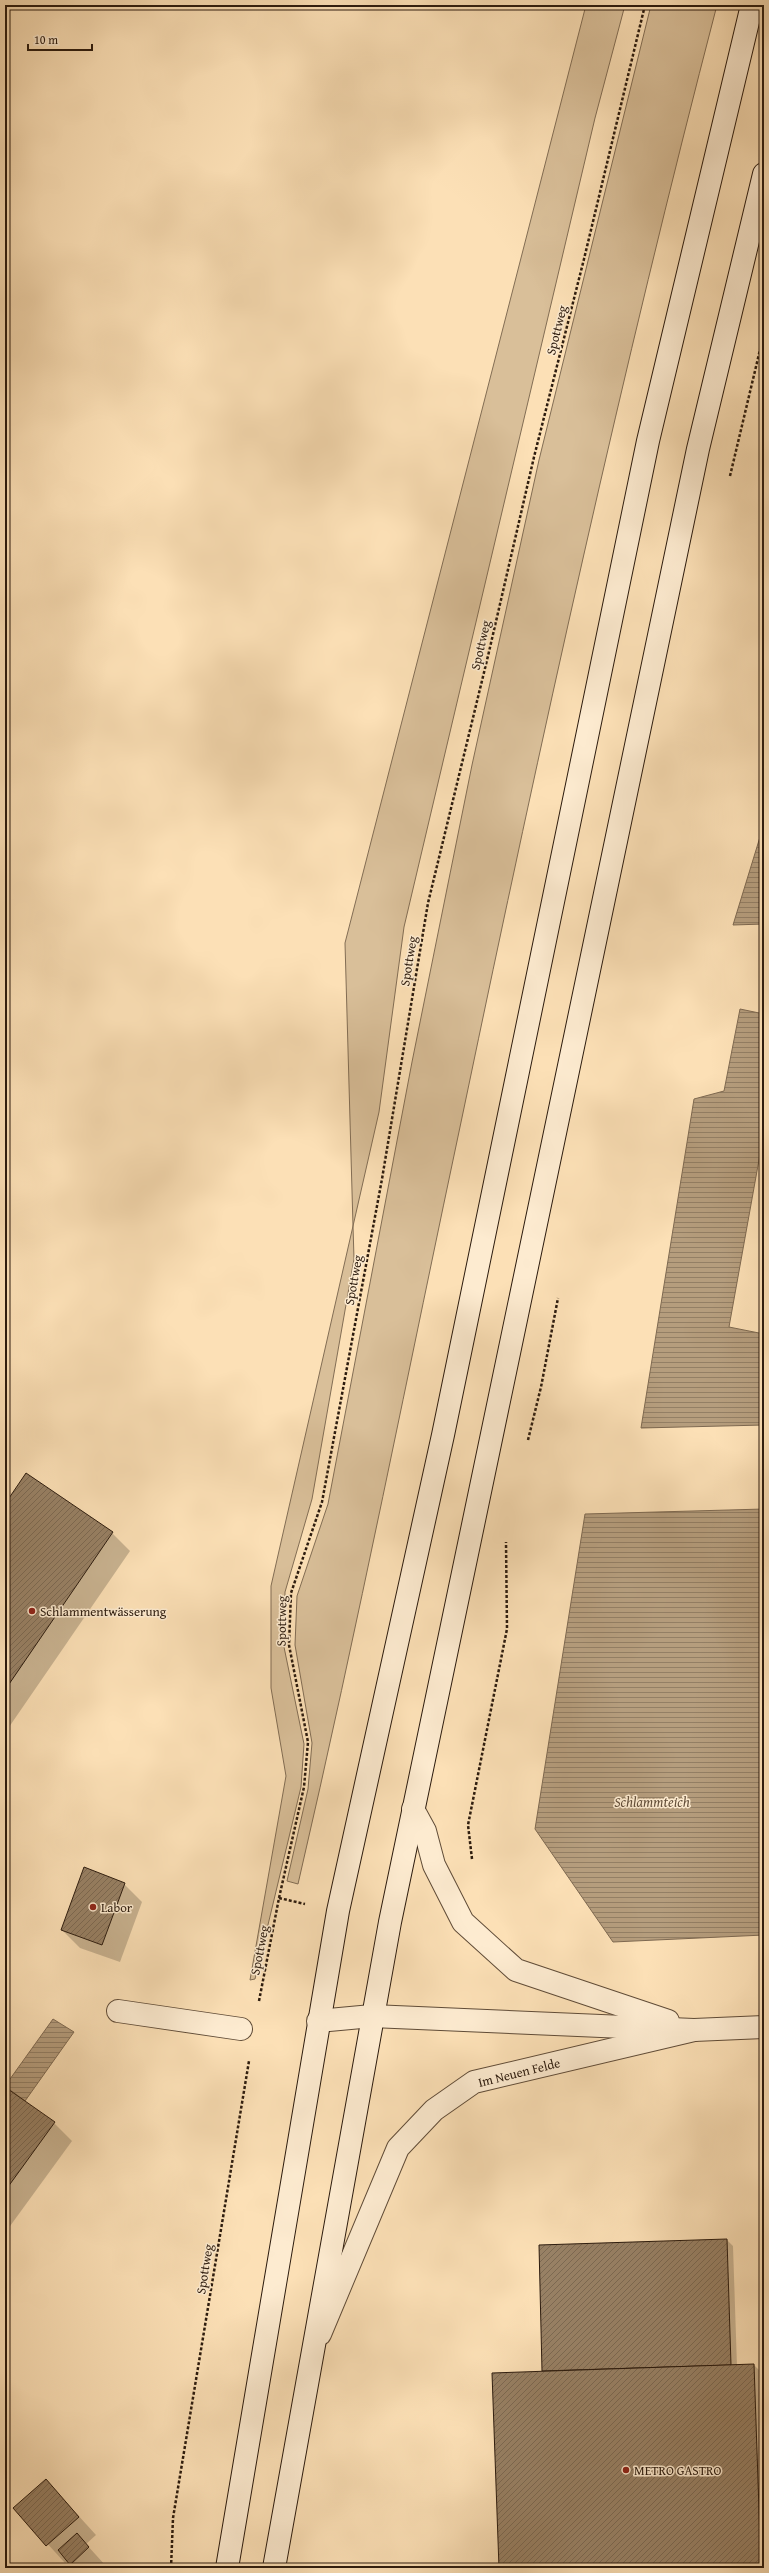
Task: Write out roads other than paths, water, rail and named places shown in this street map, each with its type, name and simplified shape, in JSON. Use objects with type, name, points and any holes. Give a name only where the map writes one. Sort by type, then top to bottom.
[{"type":"main road","points":[[227,2568],[318,2020],[338,1911],[443,1435],[648,441],[752,5]]},
{"type":"main road","points":[[274,2568],[372,2016],[413,1809],[696,456],[764,174]]},
{"type":"main road","name":"Im Neuen Felde","points":[[413,1809],[425,1831],[434,1865],[463,1922],[516,1970],[694,2030]]},
{"type":"main road","points":[[118,2011],[241,2029]]},
{"type":"main road","name":"Im Neuen Felde","points":[[318,2020],[372,2016],[694,2030],[764,2027]]},
{"type":"main road","name":"Im Neuen Felde","points":[[312,2355],[398,2148],[434,2110],[474,2082],[694,2030]]},
{"type":"water","points":[[764,824],[764,924],[733,925]]},
{"type":"water","points":[[740,1009],[764,1014],[764,1132],[729,1327],[764,1334],[764,1425],[641,1428],[694,1099],[724,1091]]},
{"type":"water","name":"Schlammteich","points":[[764,1509],[764,1935],[613,1942],[535,1829],[585,1514]]},
{"type":"water","points":[[53,2019],[74,2032],[25,2101],[5,2086]]},
{"type":"place","name":"Schlammentwässerung","points":[[32,1611]]},
{"type":"place","name":"Labor","points":[[93,1907]]},
{"type":"place","name":"METRO GASTRO","points":[[626,2470]]}]
